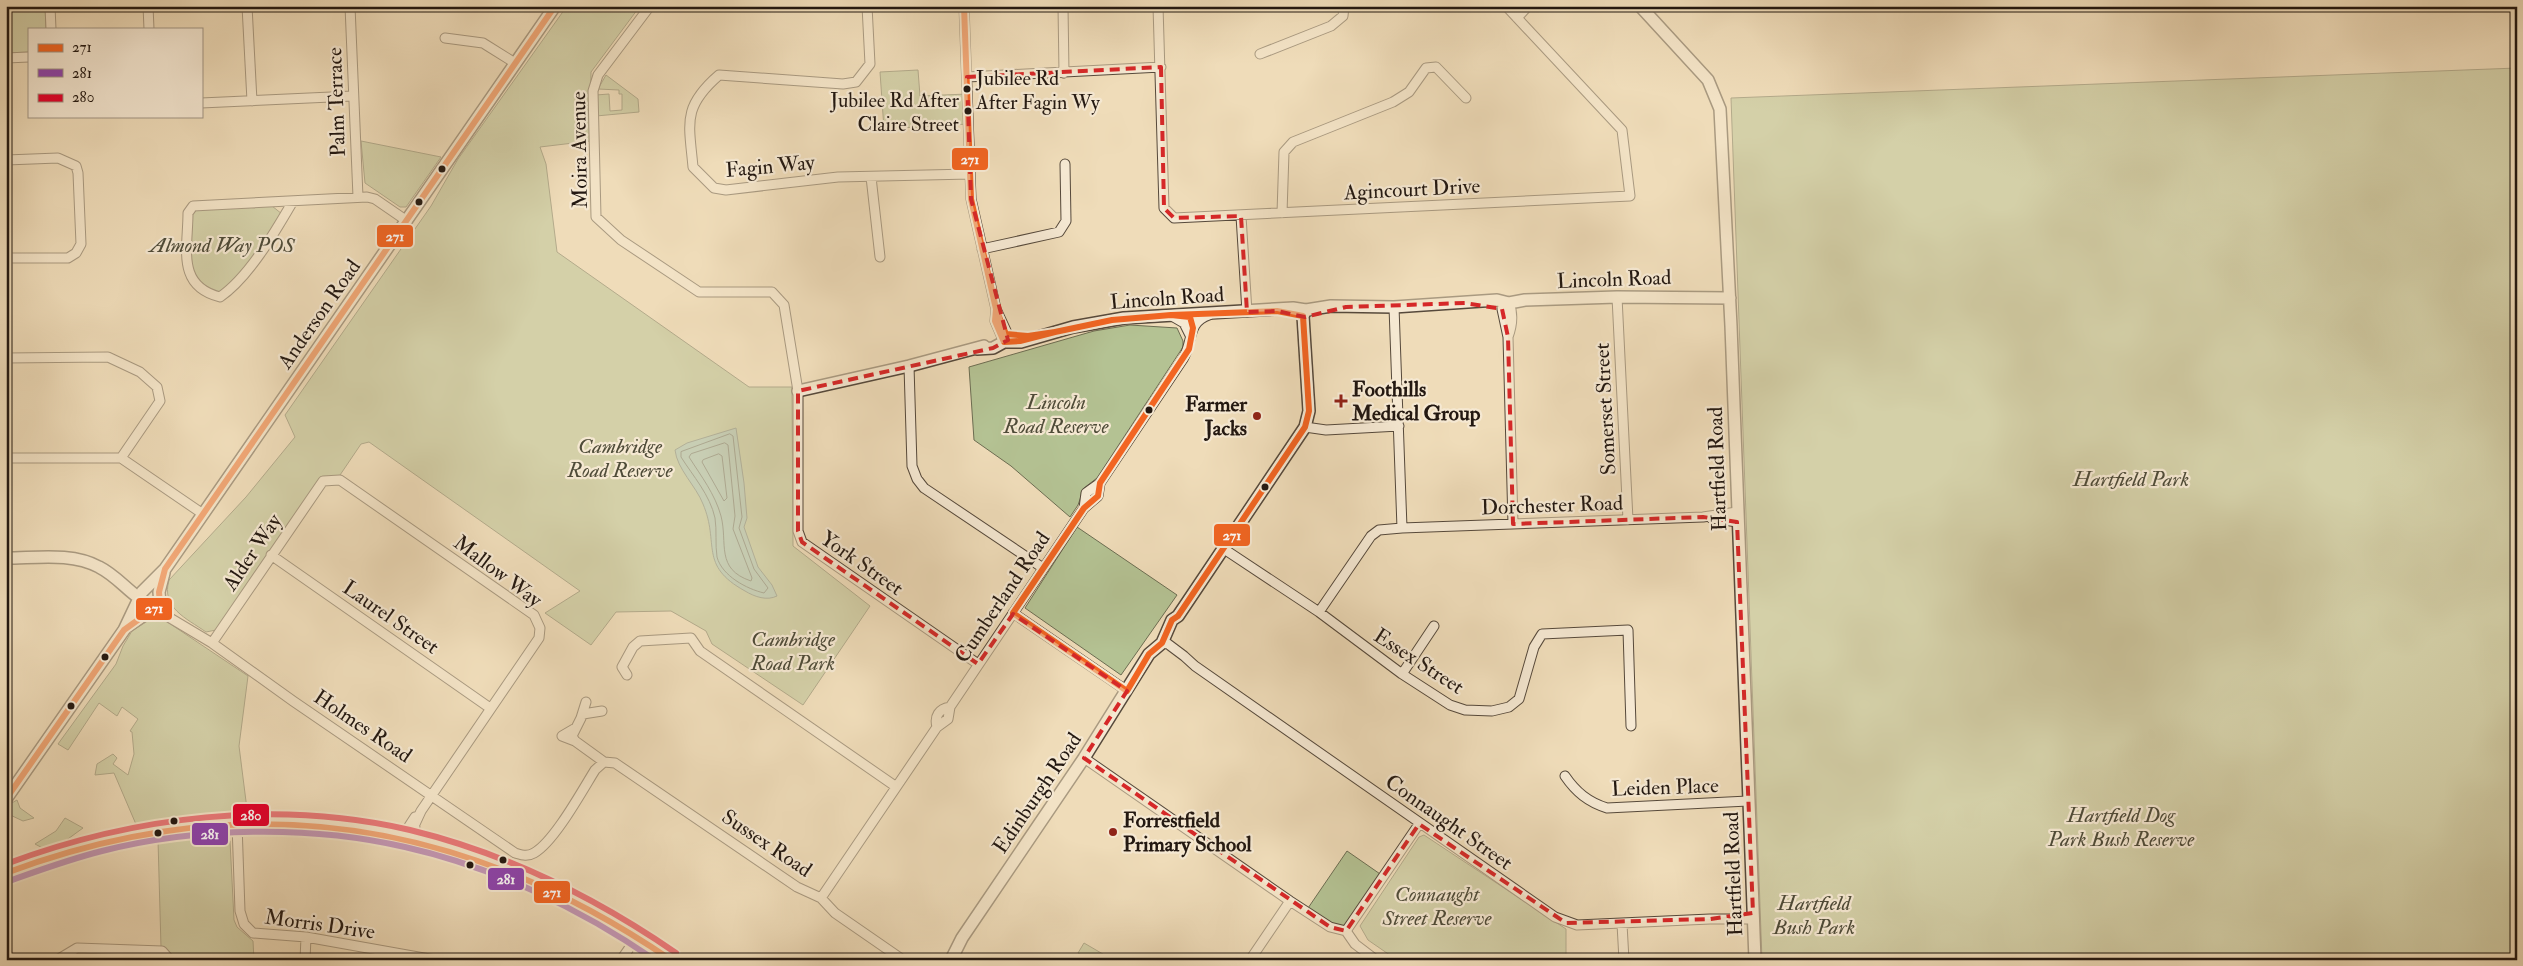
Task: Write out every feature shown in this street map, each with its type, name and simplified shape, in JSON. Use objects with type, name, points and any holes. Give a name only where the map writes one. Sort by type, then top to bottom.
[{"type":"main road","points":[[6,873],[65,853],[115,840],[196,826],[313,824],[408,839],[492,865],[530,880],[671,960]]},
{"type":"main road","points":[[635,939],[658,960]]},
{"type":"street","points":[[50,6],[51,28]]},
{"type":"street","points":[[148,6],[149,28]]},
{"type":"street","points":[[247,6],[252,102]]},
{"type":"street","name":"Palm Terrace","points":[[350,6],[358,197]]},
{"type":"street","name":"Anderson Road","points":[[6,799],[124,630],[143,594],[165,569],[204,514],[555,6]]},
{"type":"street","name":"Moira Avenue","points":[[650,6],[598,75],[593,91],[596,217],[620,240],[699,292],[772,292],[784,305],[798,391]]},
{"type":"street","name":"Fagin Way","points":[[867,6],[870,64],[856,82],[843,84],[719,75],[708,84],[693,106],[689,116],[692,167],[714,188],[726,190],[838,177],[970,174]]},
{"type":"street","points":[[964,6],[971,199],[996,309],[995,321],[1004,338]]},
{"type":"street","points":[[1063,6],[1064,73]]},
{"type":"street","name":"Agincourt Drive","points":[[1158,6],[1164,208],[1174,218],[1630,196],[1622,130],[1506,6]]},
{"type":"street","points":[[1260,54],[1331,26],[1343,16],[1344,6]]},
{"type":"street","points":[[1517,18],[1528,6]]},
{"type":"street","name":"Hartfield Road","points":[[1640,6],[1700,70],[1708,80],[1718,100],[1729,294],[1755,960]]},
{"type":"street","points":[[445,38],[483,43],[515,63]]},
{"type":"street","points":[[6,58],[28,57]]},
{"type":"street","points":[[967,77],[1161,67]]},
{"type":"street","points":[[1282,213],[1284,152],[1293,142],[1393,102],[1409,92],[1426,68],[1436,67],[1466,98]]},
{"type":"street","points":[[202,103],[353,96]]},
{"type":"street","points":[[6,160],[58,158],[76,166],[81,244],[76,253],[68,258],[6,258]]},
{"type":"street","points":[[982,249],[1059,232],[1066,221],[1065,164]]},
{"type":"street","points":[[871,177],[880,257]]},
{"type":"street","points":[[292,200],[278,227],[234,287],[220,297],[209,294],[196,284],[187,271],[188,213],[193,206],[292,200],[358,197],[375,199],[407,221]]},
{"type":"street","points":[[1242,216],[1247,312]]},
{"type":"street","name":"Lincoln Road","points":[[798,391],[978,349],[993,348],[1004,338],[1021,342],[1033,337],[1124,318],[1277,311],[1306,314],[1346,307],[1465,303],[1497,300],[1508,307],[1526,300],[1729,294]]},
{"type":"street","name":"Somerset Street","points":[[1617,296],[1628,520]]},
{"type":"street","points":[[1394,306],[1402,528]]},
{"type":"street","points":[[1508,307],[1512,326],[1508,337],[1514,524]]},
{"type":"street","points":[[1168,315],[1180,319],[1190,330],[1199,319],[1213,314]]},
{"type":"street","name":"Edinburgh Road","points":[[944,960],[962,938],[1084,758],[1127,691],[1148,654],[1165,646],[1172,620],[1178,616],[1305,427],[1309,411],[1306,344],[1309,333],[1306,314]]},
{"type":"street","name":"Cumberland Road","points":[[821,898],[895,786],[937,727],[948,719],[950,707],[1084,508],[1086,493],[1100,483],[1183,359],[1190,346],[1191,316]]},
{"type":"street","points":[[6,358],[108,357],[140,372],[157,387],[160,401],[121,458]]},
{"type":"street","points":[[909,366],[912,466],[917,479],[924,488],[1043,568]]},
{"type":"street","name":"York Street","points":[[798,391],[798,531],[802,542],[978,664]]},
{"type":"street","points":[[1305,427],[1326,430],[1399,426]]},
{"type":"street","points":[[6,458],[121,458],[204,514]]},
{"type":"street","name":"Mallow Way","points":[[323,481],[340,480],[534,615],[540,628],[539,638],[431,796],[408,839]]},
{"type":"street","name":"Alder Way","points":[[212,643],[323,481]]},
{"type":"street","name":"Dorchester Road","points":[[1319,612],[1370,536],[1379,530],[1737,517]]},
{"type":"street","name":"Essex Street","points":[[1224,549],[1319,612],[1402,674],[1450,705],[1464,710],[1492,711],[1509,707],[1518,699],[1534,647],[1542,634],[1628,630],[1631,726]]},
{"type":"street","name":"Laurel Street","points":[[271,555],[490,708]]},
{"type":"street","points":[[6,558],[64,558],[80,560],[98,566],[143,594]]},
{"type":"street","name":"Anderson Road","points":[[124,630],[157,603],[165,569]]},
{"type":"street","points":[[152,588],[157,603],[143,607],[143,594],[152,588]]},
{"type":"street","name":"Holmes Road","points":[[157,603],[181,623],[515,853],[527,856],[536,852],[550,837],[595,770],[604,762]]},
{"type":"street","points":[[1013,613],[1127,691]]},
{"type":"street","points":[[1402,674],[1434,626]]},
{"type":"street","points":[[627,675],[622,667],[640,641],[691,638],[700,650],[895,786]]},
{"type":"street","name":"Connaught Street","points":[[1165,646],[1555,917],[1577,925],[1753,916]]},
{"type":"street","points":[[586,702],[583,714],[572,736],[575,741],[604,762]]},
{"type":"street","points":[[583,714],[602,711]]},
{"type":"street","points":[[1084,758],[1290,901],[1330,927],[1346,931],[1355,944],[1376,960]]},
{"type":"street","name":"Sussex Road","points":[[604,762],[614,763],[797,887],[821,898],[835,913],[902,958]]},
{"type":"street","name":"Leiden Place","points":[[1565,776],[1575,790],[1587,800],[1607,808],[1748,801]]},
{"type":"street","name":"Morris Drive","points":[[237,824],[240,911],[244,924],[253,933],[306,937],[435,960]]},
{"type":"street","points":[[1346,931],[1419,824]]},
{"type":"street","points":[[1250,960],[1290,901]]},
{"type":"street","points":[[1622,924],[1624,960]]},
{"type":"street","points":[[305,960],[306,937]]},
{"type":"street","name":"Edinburgh Road","points":[[951,960],[962,938]]},
{"type":"street","points":[[621,960],[635,939]]},
{"type":"street","points":[[57,960],[77,948],[162,951],[170,960]]},
{"type":"highlighted area","points":[[1161,67],[1164,208],[1174,218],[1241,216],[1247,312],[1277,311],[1305,317],[1346,307],[1465,303],[1502,309],[1508,337],[1513,524],[1703,517],[1737,522],[1753,913],[1710,919],[1566,923],[1419,824],[1346,931],[1330,927],[1084,758],[1127,691],[1013,614],[978,664],[802,542],[798,531],[798,391],[993,348],[1008,340],[971,199],[967,77]]},
{"type":"green space","points":[[6,6],[45,6],[46,28],[28,28],[28,52],[6,53]]},
{"type":"green space","name":"Cambridge Road Reserve","points":[[567,6],[640,6],[591,72],[590,141],[540,147],[546,164],[557,252],[749,387],[792,387],[793,546],[870,606],[803,705],[712,644],[706,631],[671,611],[616,612],[591,645],[545,613],[580,591],[369,442],[361,444],[338,478],[321,479],[216,630],[206,632],[183,617],[172,605],[169,598],[167,590],[169,580],[246,497],[295,437],[285,415],[431,206],[458,159]]},
{"type":"green space","name":"Hartfield Park","points":[[2517,68],[2517,960],[1762,960],[1731,98]]},
{"type":"green space","points":[[918,70],[920,96],[967,94],[968,124],[884,129],[880,72]]},
{"type":"green space","points":[[606,75],[638,99],[639,112],[596,116],[596,95],[609,94],[610,111],[622,110],[622,94],[619,94],[619,90],[598,89]]},
{"type":"green space","points":[[361,141],[441,157],[406,207],[400,207],[365,183]]},
{"type":"green space","name":"Almond Way POS","points":[[272,206],[282,214],[234,287],[220,297],[209,294],[187,271],[189,218],[197,210]]},
{"type":"green space","name":"Lincoln Road Reserve","points":[[1130,325],[1177,328],[1183,341],[1183,347],[1097,478],[1084,488],[1078,505],[1070,517],[1011,466],[974,440],[969,367],[1094,331]]},
{"type":"green space","points":[[1077,527],[1177,595],[1121,675],[1025,608]]},
{"type":"green space","points":[[157,615],[248,676],[239,746],[248,817],[192,821],[138,829],[114,773],[95,775],[97,764],[113,754],[117,758],[113,764],[128,775],[134,754],[132,732],[130,731],[138,719],[122,707],[117,716],[99,703],[68,750],[58,744],[116,664],[123,646],[132,631]]},
{"type":"green space","points":[[17,800],[20,808],[34,818],[23,821],[6,813],[10,804]]},
{"type":"green space","points":[[65,818],[83,828],[50,852],[35,844],[56,831]]},
{"type":"green space","points":[[225,834],[230,841],[234,920],[237,927],[253,941],[254,960],[173,960],[161,947],[158,840]]},
{"type":"green space","name":"Connaught Street Reserve","points":[[1424,835],[1566,929],[1566,960],[1397,960],[1368,940],[1360,926],[1419,837]]},
{"type":"green space","points":[[1347,851],[1383,876],[1346,931],[1306,911]]},
{"type":"green space","points":[[1084,943],[1108,957],[1106,960],[1089,960],[1078,953]]},
{"type":"water","points":[[736,428],[747,518],[744,527],[758,567],[772,585],[777,596],[769,598],[757,597],[749,593],[730,581],[721,572],[713,553],[708,518],[703,504],[676,457],[675,450],[687,443]]},
{"type":"transit line","name":"271","points":[[6,799],[124,630],[160,604],[159,592],[165,569],[555,6]]},
{"type":"transit line","name":"271","points":[[964,6],[971,199],[996,309]]},
{"type":"transit line","name":"271","points":[[996,309],[1006,334],[1028,336],[1055,332]]},
{"type":"transit line","name":"271","points":[[996,309],[995,321],[1004,342],[1020,341],[1055,332]]},
{"type":"transit line","name":"271","points":[[1277,311],[1303,316],[1309,411],[1305,427],[1178,616],[1172,620],[1162,643],[1149,654],[1127,691],[1013,613],[1084,508],[1098,496],[1100,483],[1189,349],[1193,328],[1190,317],[1171,315],[1277,311]]},
{"type":"transit line","name":"271","points":[[1112,320],[1171,315]]},
{"type":"transit line","name":"271","points":[[1112,320],[1171,315]]},
{"type":"transit line","name":"271","points":[[1055,332],[1112,320]]},
{"type":"transit line","name":"271","points":[[1055,332],[1112,320]]},
{"type":"transit line","name":"280","points":[[6,864],[55,847],[104,834],[206,817],[257,814],[308,815],[359,821],[410,830],[445,840],[480,851],[549,879],[614,914],[676,953]]},
{"type":"transit line","name":"271","points":[[6,873],[94,845],[181,829],[266,824],[349,830],[432,847],[513,874],[592,912],[671,960]]},
{"type":"transit line","name":"281","points":[[9,881],[102,851],[176,837],[214,833],[254,832],[293,832],[331,835],[405,847],[471,866],[504,878],[567,907],[627,941],[655,960]]},
{"type":"place","name":"Jubilee Rd After Fagin Wy","points":[[967,89]]},
{"type":"place","name":"Jubilee Rd After Claire Street","points":[[968,111]]},
{"type":"place","name":"Foothills Medical Group","points":[[1341,401]]},
{"type":"place","name":"Farmer Jacks","points":[[1257,416]]},
{"type":"place","name":"Forrestfield Primary School","points":[[1113,832]]},
{"type":"park label","name":"Cambridge Road Park","points":[[793,651]]},
{"type":"park label","name":"Hartfield Dog Park Bush Reserve","points":[[2121,827]]},
{"type":"park label","name":"Hartfield Bush Park","points":[[1814,915]]}]
